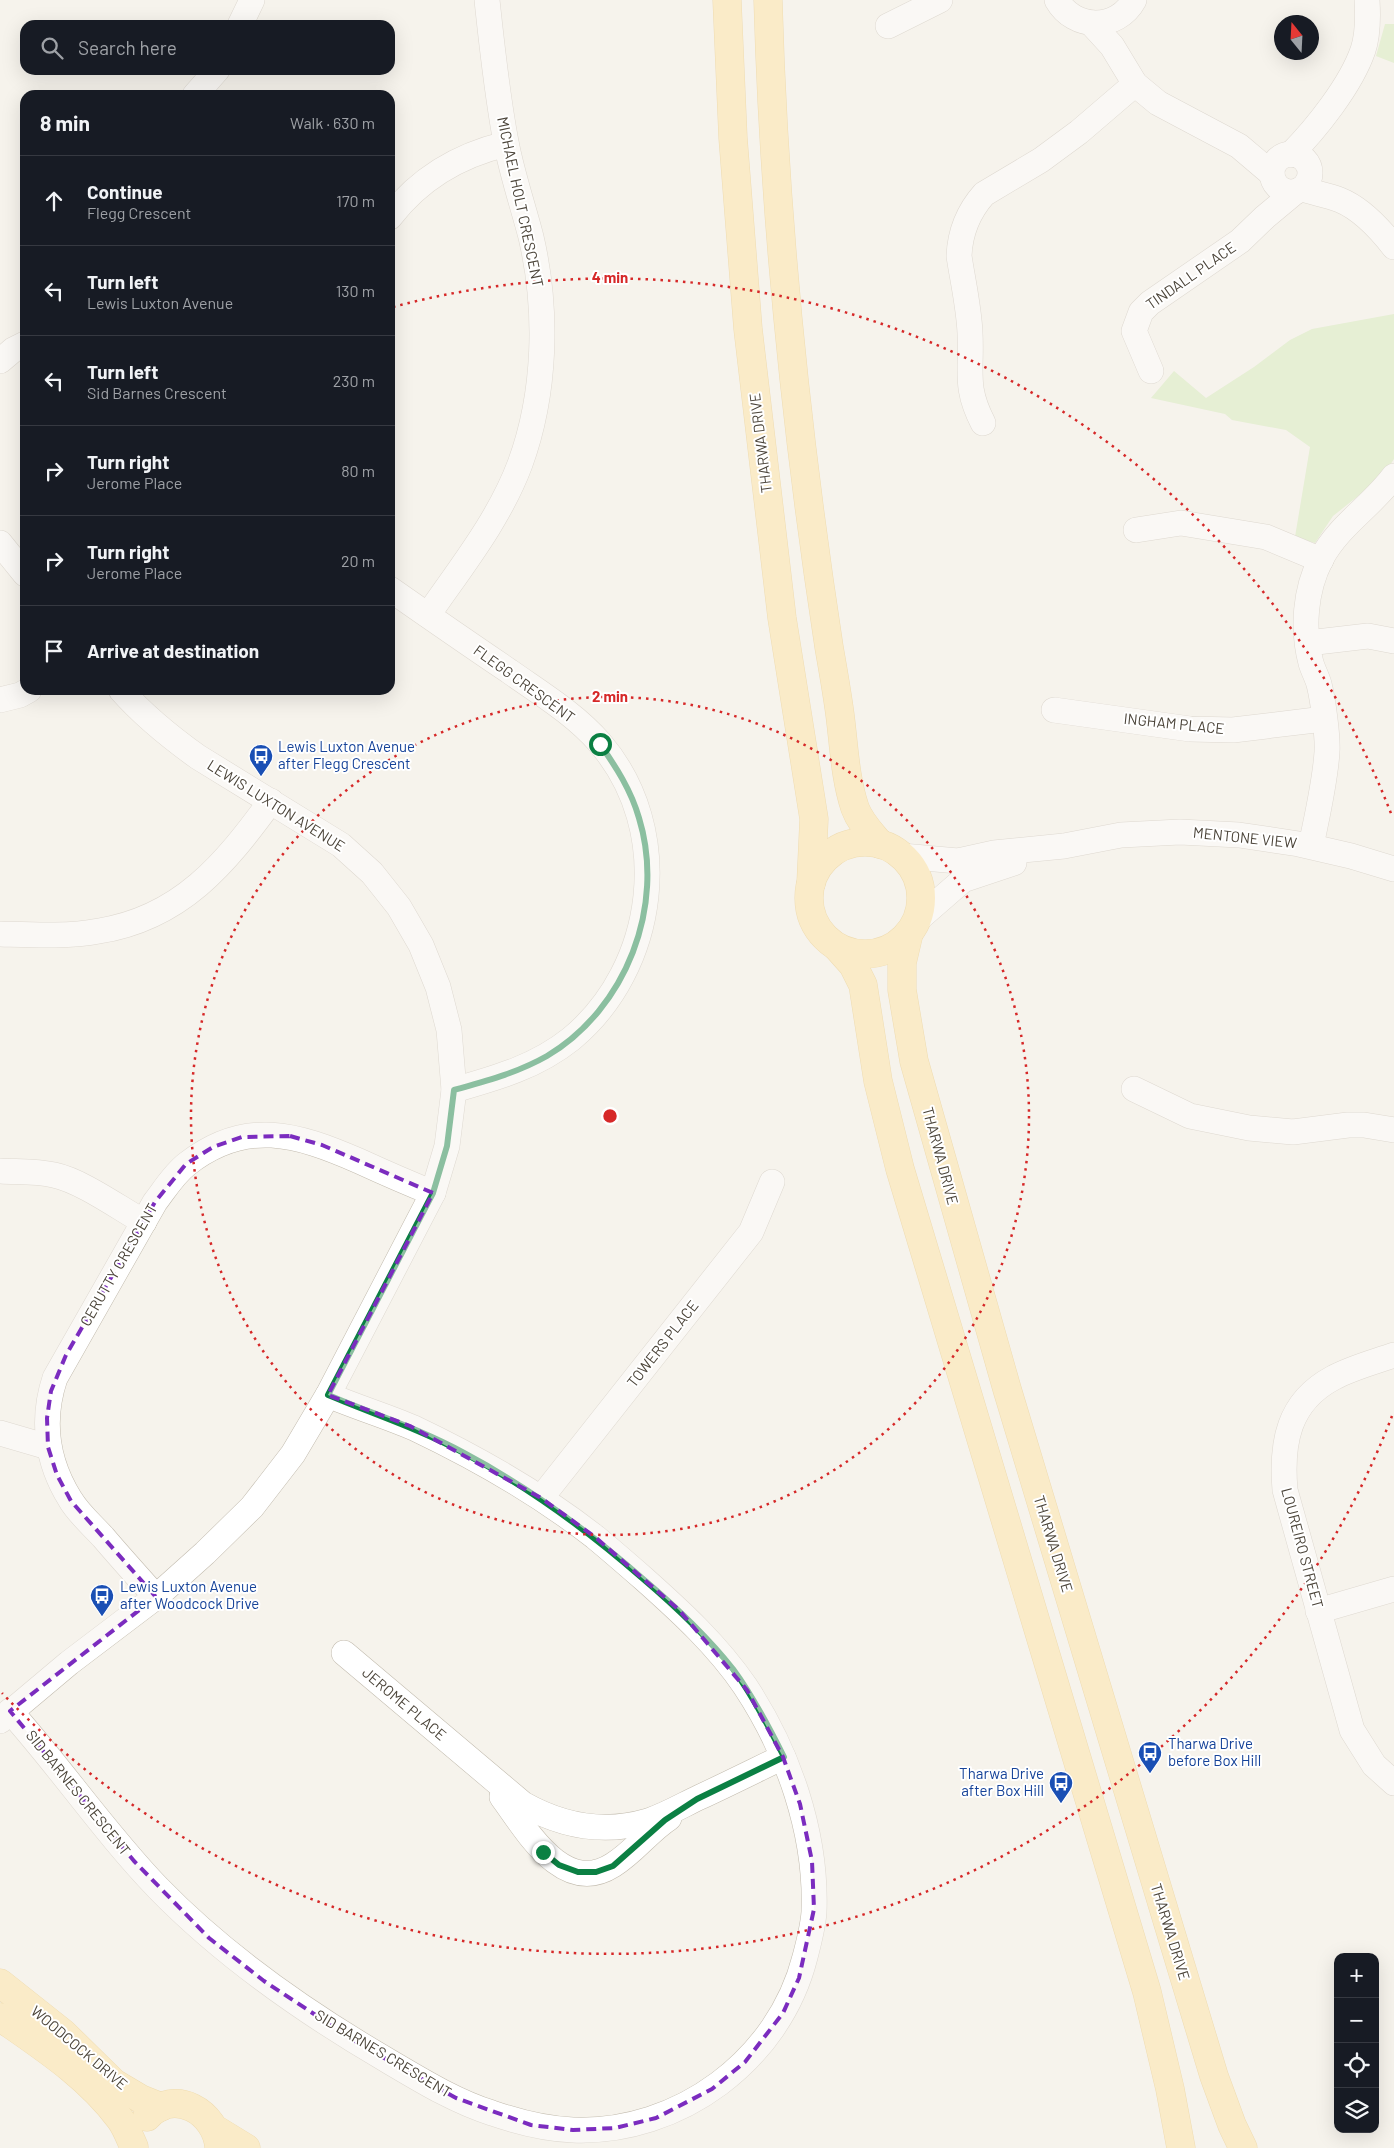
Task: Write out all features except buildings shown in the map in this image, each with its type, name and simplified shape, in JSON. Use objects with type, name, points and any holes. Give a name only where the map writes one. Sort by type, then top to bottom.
[{"type":"main road","name":"THARWA DRIVE","points":[[727,0],[736,176],[748,329],[782,618],[814,819],[811,883]]},
{"type":"main road","points":[[768,0],[770,92],[779,227],[810,519],[847,773],[856,810],[866,828],[913,869],[920,886],[921,903],[913,926],[894,946],[876,953],[856,953],[837,946]]},
{"type":"main road","points":[[891,850],[862,842],[845,846],[830,854],[818,867],[811,883],[809,901],[813,919],[823,935],[837,946],[853,965],[863,985],[878,1081],[900,1169],[1147,1992],[1181,2145]]},
{"type":"main road","name":"THARWA DRIVE","points":[[913,926],[902,963],[902,990],[914,1060],[1006,1389],[1214,2076],[1238,2137]]},
{"type":"main road","name":"WOODCOCK DRIVE","points":[[0,1983],[63,2033],[114,2083],[161,2107]]},
{"type":"main road","name":"WOODCOCK DRIVE","points":[[0,2017],[48,2050],[79,2075],[121,2120],[134,2148]]},
{"type":"main road","points":[[134,2148],[136,2134],[141,2123],[161,2107],[174,2104],[186,2105],[198,2110],[208,2118],[217,2138],[246,2148]]},
{"type":"street","points":[[242,20],[252,0]]},
{"type":"street","name":"MICHAEL HOLT CRESCENT","points":[[428,616],[501,507],[520,464],[534,417],[541,367],[542,316],[540,291],[531,239],[506,144],[487,0]]},
{"type":"street","points":[[888,26],[940,0]]},
{"type":"street","points":[[1056,0],[1070,15],[1091,24],[1112,46],[1133,81],[1158,103],[1291,172],[1356,209],[1382,231],[1394,247]]},
{"type":"street","points":[[1291,172],[1312,133],[1354,71],[1364,49],[1368,15],[1367,0]]},
{"type":"street","points":[[1091,24],[1106,22],[1120,16],[1133,3]]},
{"type":"street","points":[[1133,3],[1126,42],[1133,81]]},
{"type":"street","points":[[199,90],[213,75]]},
{"type":"street","points":[[983,423],[973,404],[969,382],[970,332],[959,256],[966,221],[984,194],[1042,160],[1079,132],[1133,81]]},
{"type":"street","points":[[395,212],[419,186],[452,163],[487,148],[506,144]]},
{"type":"street","name":"TINDALL PLACE","points":[[1150,371],[1134,331],[1141,312],[1150,303],[1240,240],[1265,217],[1291,172]]},
{"type":"street","points":[[0,361],[20,346]]},
{"type":"street","points":[[1311,846],[1327,752],[1321,694],[1311,663],[1308,642],[1306,619],[1308,600],[1321,560],[1332,541],[1394,476]]},
{"type":"street","points":[[1136,530],[1181,523],[1266,537],[1321,560]]},
{"type":"street","points":[[0,543],[20,568]]},
{"type":"street","name":"FLEGG CRESCENT","points":[[395,593],[557,704],[600,744],[624,780],[639,817],[644,838],[648,879],[643,920],[631,958],[622,977],[605,1003],[571,1038],[547,1055],[500,1077],[454,1090]]},
{"type":"street","points":[[1308,642],[1368,636],[1394,640]]},
{"type":"street","points":[[0,700],[20,695]]},
{"type":"street","name":"LEWIS LUXTON AVENUE","points":[[5,1716],[156,1597],[205,1553],[252,1507],[292,1454],[328,1395],[433,1193],[447,1146],[454,1090],[449,1030],[438,986],[421,945],[399,907],[372,873],[341,844],[176,742],[135,706],[125,695]]},
{"type":"street","name":"INGHAM PLACE","points":[[1054,710],[1190,729],[1232,730],[1324,719]]},
{"type":"street","points":[[0,934],[59,935],[100,931],[140,920],[177,902],[210,876],[239,844],[271,802]]},
{"type":"street","name":"MENTONE VIEW","points":[[891,850],[958,861],[994,853],[1064,846],[1121,835],[1180,832],[1239,835],[1311,846],[1394,869]]},
{"type":"street","name":"MENTONE VIEW","points":[[913,926],[964,880],[1064,846]]},
{"type":"street","points":[[1134,1089],[1190,1116],[1248,1128],[1293,1132],[1356,1125],[1394,1130]]},
{"type":"street","name":"CERUTTY CRESCENT","points":[[156,1597],[71,1500],[57,1475],[48,1447],[47,1418],[50,1391],[55,1378],[144,1222],[165,1189],[186,1164],[213,1147],[242,1137],[274,1134],[290,1136],[322,1145],[433,1193]]},
{"type":"street","points":[[0,1171],[56,1175],[78,1184],[144,1222]]},
{"type":"street","name":"TOWERS PLACE","points":[[541,1498],[751,1232],[772,1182]]},
{"type":"street","name":"LOUREIRO STREET","points":[[1394,1355],[1334,1377],[1313,1390],[1298,1410],[1287,1434],[1283,1461],[1285,1490],[1352,1730],[1374,1765],[1394,1783]]},
{"type":"street","name":"SID BARNES CRESCENT","points":[[5,1716],[40,1743],[134,1861],[158,1888],[209,1938],[264,1981],[361,2045],[424,2082],[456,2098],[488,2112],[531,2125],[573,2130],[616,2128],[656,2118],[694,2100],[712,2089],[745,2062],[769,2034],[783,2013],[799,1978],[813,1925],[814,1909],[812,1861],[800,1804],[784,1757],[747,1690],[717,1650],[679,1610],[609,1549],[541,1498],[463,1452],[410,1426],[328,1395]]},
{"type":"street","points":[[0,1433],[48,1447]]},
{"type":"street","points":[[1318,1611],[1394,1589]]},
{"type":"street","name":"JEROME PLACE","points":[[344,1654],[523,1804],[570,1824],[602,1828],[626,1826],[649,1820],[784,1757]]},
{"type":"street","name":"JEROME PLACE","points":[[464,1756],[492,1784],[543,1852],[559,1865],[578,1872],[596,1872],[613,1866],[665,1820],[714,1790]]},
{"type":"highlighted area","points":[[290,1136],[322,1145],[433,1193],[328,1395],[410,1426],[541,1498],[595,1537],[679,1610],[747,1690],[783,1757],[800,1804],[812,1861],[814,1909],[799,1978],[783,2013],[745,2062],[712,2089],[656,2118],[615,2128],[573,2130],[531,2125],[456,2098],[361,2045],[264,1981],[209,1938],[134,1861],[10,1711],[156,1597],[71,1501],[57,1475],[48,1447],[47,1418],[51,1391],[66,1355],[155,1202],[186,1164],[213,1147],[242,1137]]},
{"type":"green space","points":[[1385,24],[1394,24],[1394,63],[1376,56]]},
{"type":"green space","points":[[1394,314],[1394,459],[1382,477],[1333,516],[1315,543],[1295,537],[1310,447],[1286,430],[1232,420],[1225,414],[1151,398],[1174,371],[1206,398],[1254,367],[1290,340],[1312,329]]},
{"type":"place","name":"Lewis Luxton Avenue after Flegg Crescent","points":[[261,777]]},
{"type":"place","name":"Lewis Luxton Avenue after Woodcock Drive","points":[[102,1617]]},
{"type":"place","name":"Tharwa Drive before Box Hill","points":[[1150,1774]]},
{"type":"place","name":"Tharwa Drive after Box Hill","points":[[1061,1804]]},
{"type":"route","points":[[543,1852],[559,1865],[578,1872],[596,1872],[613,1866],[665,1820],[697,1799],[784,1757],[747,1690],[717,1650],[679,1610],[595,1537],[541,1498],[463,1452],[410,1426],[328,1395],[433,1193],[447,1146],[454,1090],[515,1072],[547,1055],[571,1038],[605,1003],[622,977],[631,958],[643,920],[648,879],[644,838],[639,817],[624,780],[600,744]]}]
